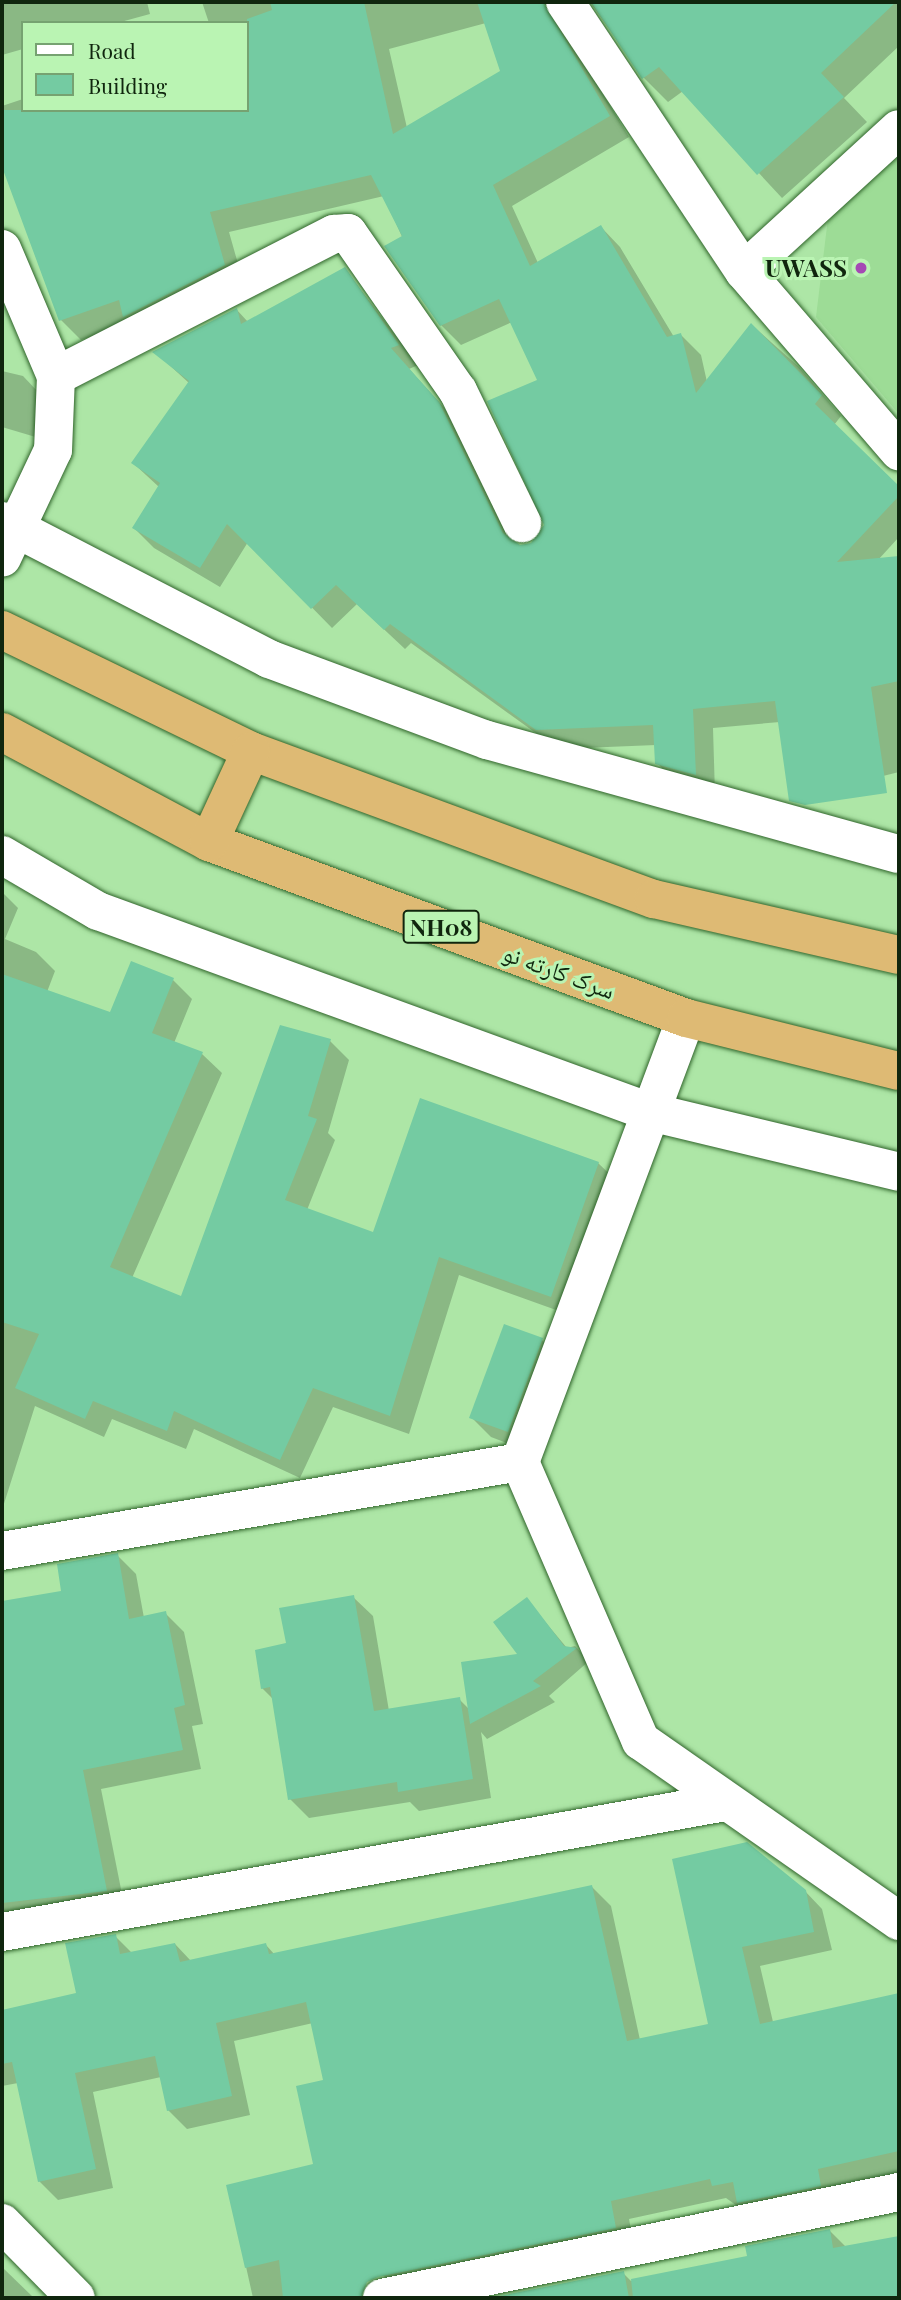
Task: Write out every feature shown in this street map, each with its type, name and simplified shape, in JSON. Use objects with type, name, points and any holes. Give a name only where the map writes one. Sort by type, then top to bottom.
[{"type":"highway","points":[[2,630],[251,751],[654,899],[899,955]]},
{"type":"highway","name":"سرک کارته نو","points":[[2,732],[209,842],[686,1018],[899,1071]]},
{"type":"highway","points":[[209,842],[251,751]]},
{"type":"street","points":[[565,2],[744,271],[899,452]]},
{"type":"street","points":[[744,271],[899,129]]},
{"type":"street","points":[[56,376],[334,234],[348,233],[458,391],[522,523]]},
{"type":"street","points":[[2,249],[56,376],[53,450],[6,537],[269,659],[487,740],[899,853]]},
{"type":"street","points":[[2,855],[98,911],[650,1112],[899,1172]]},
{"type":"street","points":[[686,1018],[520,1462],[641,1741],[899,1921]]},
{"type":"street","points":[[2,1551],[520,1462]]},
{"type":"street","points":[[2,1932],[725,1802]]},
{"type":"street","points":[[382,2298],[899,2192]]},
{"type":"street","points":[[2,2223],[76,2298]]},
{"type":"shaded area","name":"UWASS","points":[[899,150],[899,414],[816,317],[828,218]]},
{"type":"building","points":[[270,2],[364,2],[393,134],[500,71],[477,2],[543,2],[610,116],[493,185],[530,266],[601,225],[667,337],[681,333],[696,393],[751,323],[822,395],[815,404],[899,486],[899,496],[837,562],[899,556],[899,681],[871,687],[887,793],[805,805],[789,801],[775,701],[693,709],[696,775],[655,764],[653,725],[536,730],[390,624],[384,630],[336,585],[311,609],[227,524],[200,568],[132,528],[160,483],[131,463],[189,381],[152,352],[237,308],[241,324],[345,267],[399,345],[391,348],[439,402],[503,533],[520,545],[531,543],[544,525],[487,401],[537,380],[499,299],[440,326],[384,246],[402,236],[371,175],[210,212],[225,265],[123,317],[119,300],[59,321],[2,167],[2,110],[248,112],[247,19],[272,10]]},
{"type":"building","points":[[591,2],[896,2],[821,73],[844,97],[757,175],[659,67],[642,79]]},
{"type":"building","points":[[131,961],[174,978],[152,1033],[203,1052],[110,1267],[181,1296],[280,1025],[331,1039],[308,1116],[317,1119],[285,1200],[373,1232],[420,1098],[599,1162],[551,1297],[439,1257],[390,1416],[313,1388],[280,1460],[174,1411],[167,1431],[93,1401],[85,1419],[15,1388],[39,1334],[2,1322],[2,974],[110,1012]]},
{"type":"building","points":[[504,1324],[543,1338],[508,1432],[469,1418]]},
{"type":"building","points":[[118,1553],[129,1619],[166,1611],[185,1705],[174,1708],[183,1750],[83,1770],[107,1891],[2,1903],[2,1601],[61,1591],[57,1564]]},
{"type":"building","points":[[354,1595],[374,1711],[460,1697],[473,1779],[398,1792],[397,1782],[288,1800],[270,1687],[261,1689],[255,1650],[286,1643],[279,1608]]},
{"type":"building","points":[[527,1597],[564,1646],[577,1648],[533,1681],[541,1686],[470,1724],[461,1662],[517,1654],[493,1622]]},
{"type":"building","points":[[747,1842],[806,1890],[814,1932],[742,1947],[760,2024],[899,1993],[899,2151],[818,2169],[821,2186],[737,2203],[733,2182],[712,2186],[710,2179],[611,2201],[616,2228],[378,2277],[367,2282],[361,2298],[283,2298],[279,2260],[245,2268],[226,2185],[313,2164],[296,2086],[323,2080],[306,2002],[216,2023],[232,2096],[167,2111],[155,2056],[75,2073],[96,2169],[38,2182],[12,2062],[2,2064],[2,2010],[76,1993],[65,1943],[116,1934],[120,1954],[175,1943],[180,1962],[266,1943],[269,1954],[592,1885],[627,2041],[708,2024],[672,1859]]},
{"type":"building","points":[[830,2229],[833,2248],[899,2236],[899,2298],[633,2298],[631,2279],[747,2256],[745,2246]]},
{"type":"building","points":[[624,2271],[629,2298],[490,2298]]},
{"type":"place","name":"UWASS","points":[[861,268]]}]
